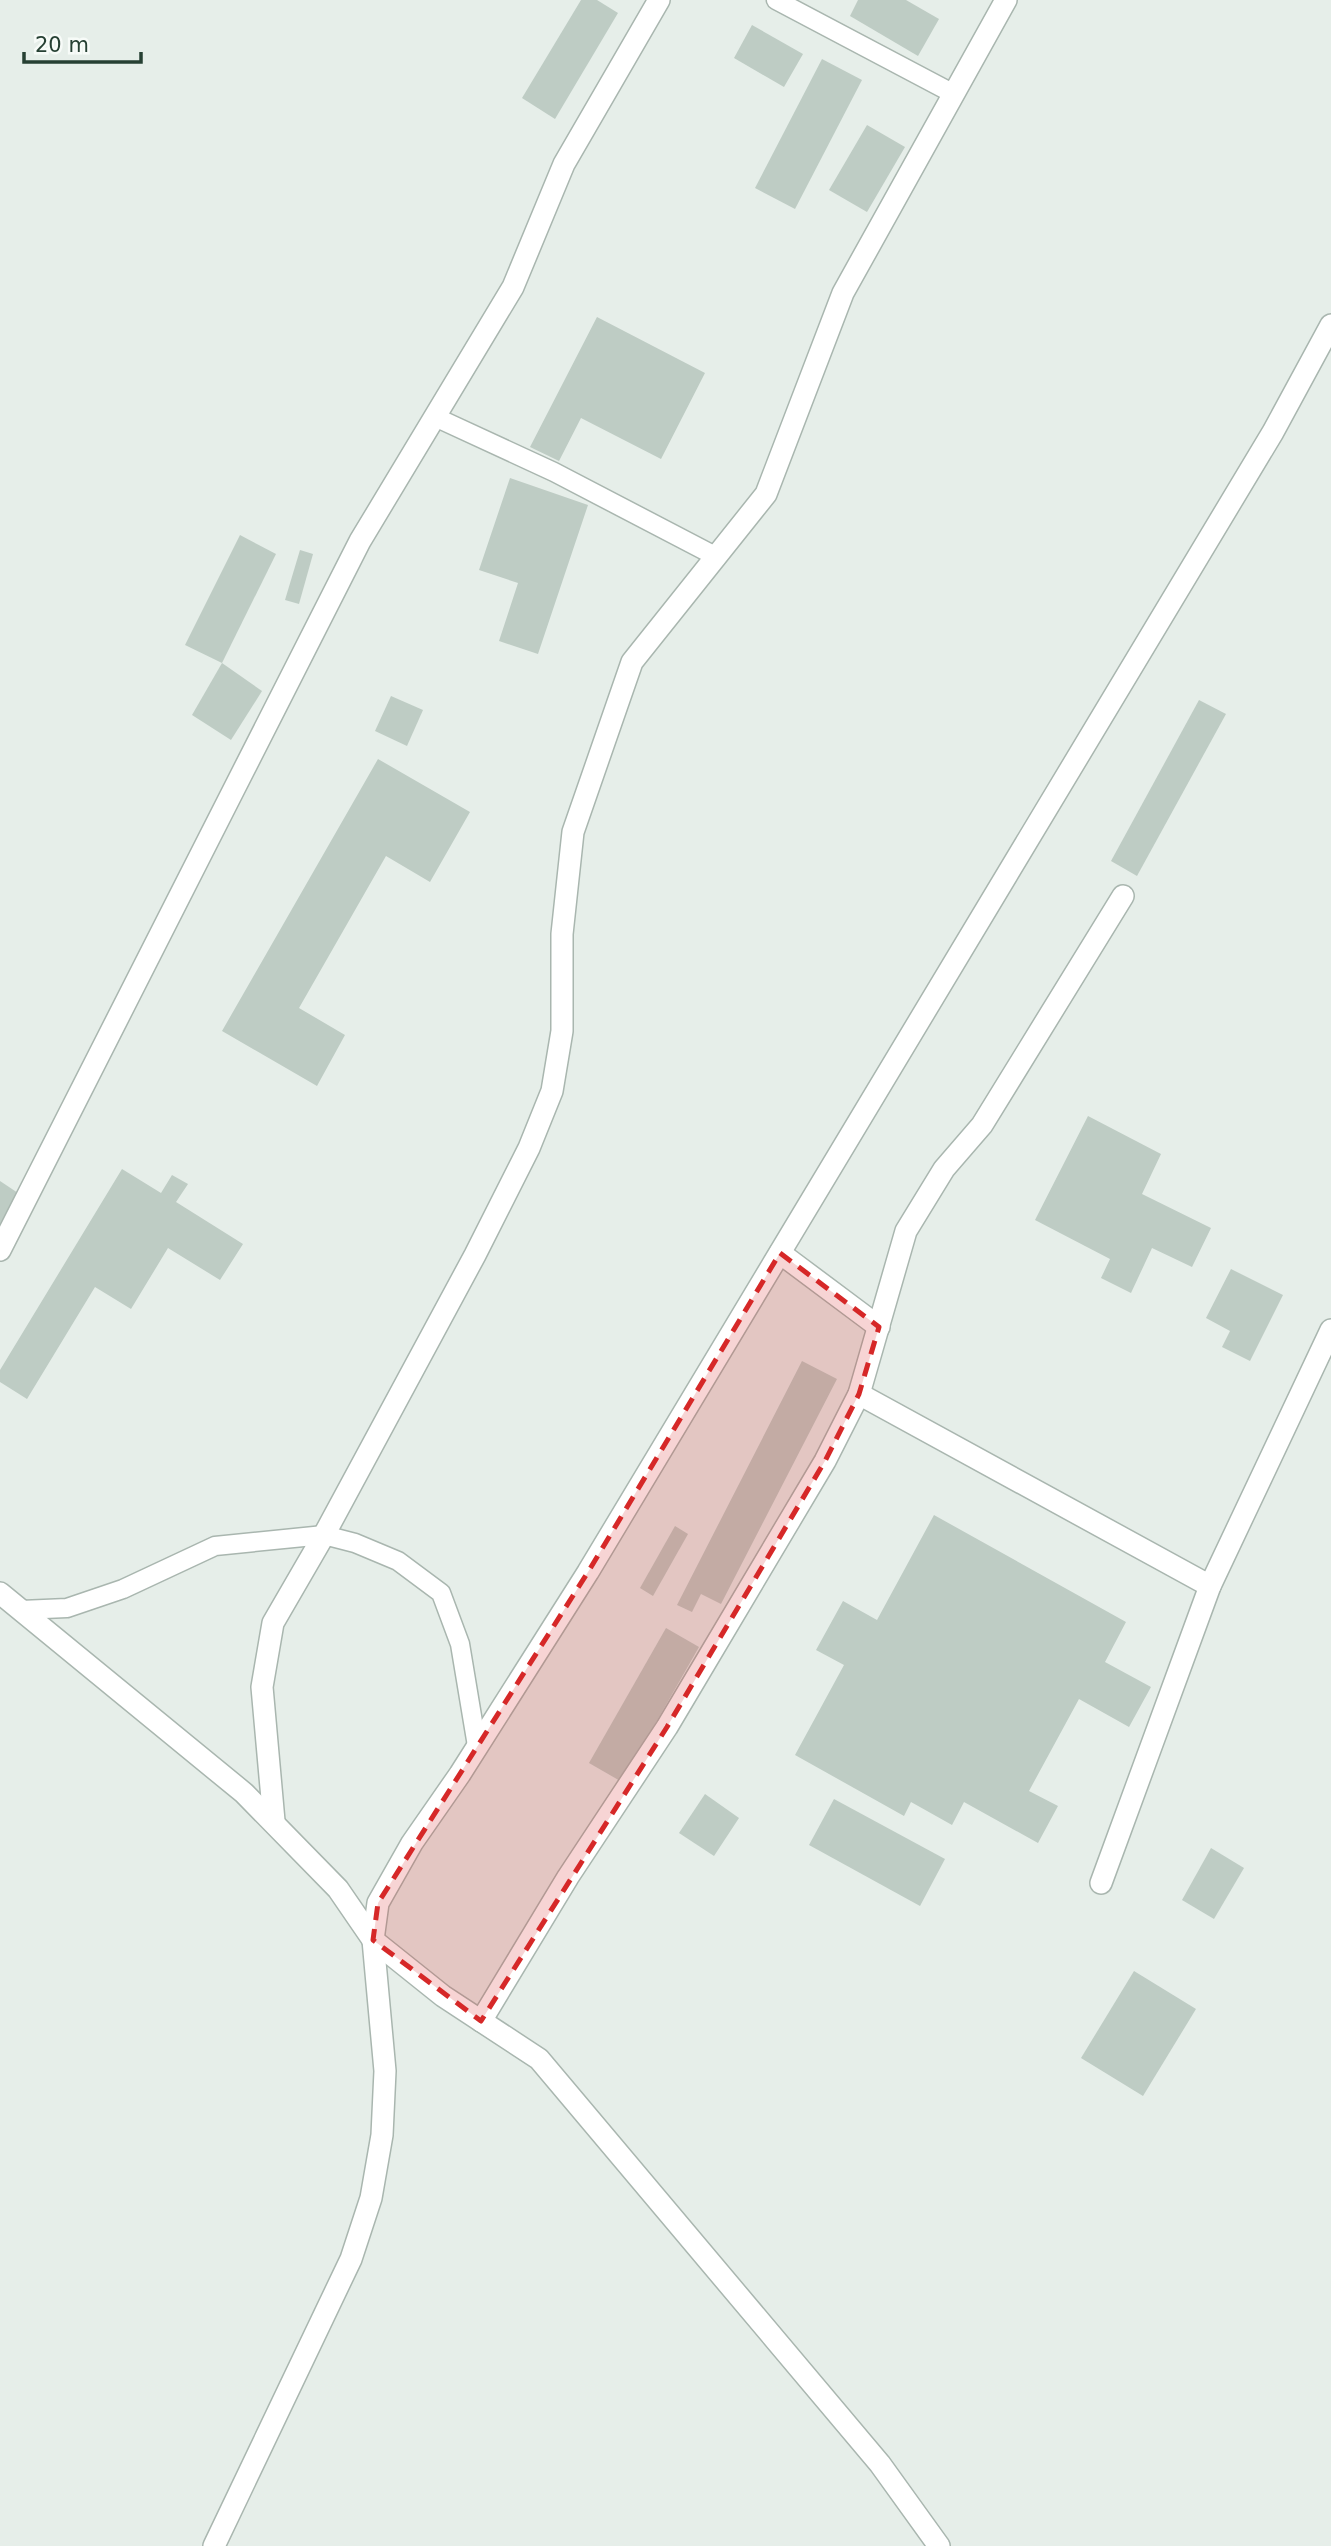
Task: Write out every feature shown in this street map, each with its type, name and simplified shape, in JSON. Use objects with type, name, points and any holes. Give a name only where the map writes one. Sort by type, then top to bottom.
[{"type":"street","points":[[0,1250],[360,541],[513,287],[564,164],[659,0]]},
{"type":"street","points":[[274,1821],[261,1687],[273,1623],[324,1535],[475,1255],[534,1136],[552,1091],[562,1031],[562,934],[573,832],[632,662],[766,494],[843,293],[1006,0]]},
{"type":"street","points":[[214,2546],[351,2259],[371,2198],[382,2135],[386,2071],[373,1940],[378,1903],[412,1843],[589,1572],[1273,432],[1331,325]]},
{"type":"street","points":[[481,2021],[568,1877],[667,1727],[825,1461],[859,1394],[906,1231],[944,1169],[982,1125],[1123,896]]},
{"type":"street","points":[[780,1253],[879,1328]]},
{"type":"street","points":[[1101,1883],[1210,1586],[1331,1330]]},
{"type":"street","points":[[859,1394],[1210,1586]]},
{"type":"street","points":[[0,1593],[244,1793],[338,1889],[373,1940],[443,1996],[539,2059],[880,2464],[939,2546]]},
{"type":"lane","points":[[776,0],[954,94]]},
{"type":"lane","points":[[435,416],[554,472],[717,557]]},
{"type":"lane","points":[[21,1610],[67,1608],[112,1593],[215,1546],[324,1535],[355,1543],[398,1561],[441,1593],[460,1644],[477,1746]]},
{"type":"highlighted area","points":[[780,1253],[879,1327],[859,1394],[825,1461],[667,1727],[481,2021],[373,1940],[378,1903],[588,1572]]},
{"type":"building","points":[[581,0],[597,0],[618,13],[555,119],[522,98]]},
{"type":"building","points":[[858,0],[906,0],[939,19],[918,56],[850,16]]},
{"type":"building","points":[[752,25],[803,54],[784,87],[734,58]]},
{"type":"building","points":[[822,59],[862,80],[795,209],[755,188]]},
{"type":"building","points":[[867,125],[905,147],[867,212],[829,190]]},
{"type":"building","points":[[597,317],[705,373],[661,459],[581,418],[559,461],[530,447]]},
{"type":"building","points":[[510,478],[588,505],[538,654],[499,641],[518,583],[479,570]]},
{"type":"building","points":[[240,535],[276,554],[222,663],[185,645]]},
{"type":"building","points":[[300,550],[313,554],[299,604],[285,600]]},
{"type":"building","points":[[222,663],[262,691],[231,740],[192,715]]},
{"type":"building","points":[[391,696],[423,710],[407,746],[375,731]]},
{"type":"building","points":[[1199,700],[1226,714],[1137,876],[1111,861]]},
{"type":"building","points":[[378,759],[470,812],[430,882],[386,856],[299,1008],[345,1035],[317,1086],[222,1031]]},
{"type":"building","points":[[1088,1116],[1161,1154],[1142,1194],[1211,1228],[1192,1267],[1152,1248],[1131,1293],[1101,1278],[1110,1259],[1035,1220]]},
{"type":"building","points":[[122,1169],[161,1193],[172,1175],[188,1184],[176,1202],[243,1244],[220,1280],[168,1248],[131,1309],[95,1287],[27,1399],[0,1382],[0,1370]]},
{"type":"building","points":[[0,1181],[21,1195],[0,1227]]},
{"type":"building","points":[[1231,1269],[1283,1295],[1250,1361],[1222,1347],[1230,1331],[1206,1318]]},
{"type":"building","points":[[802,1361],[837,1379],[721,1604],[701,1594],[692,1612],[677,1605]]},
{"type":"building","points":[[934,1515],[1126,1622],[1105,1662],[1151,1687],[1129,1727],[1079,1699],[1029,1791],[1058,1806],[1038,1843],[964,1802],[952,1825],[911,1802],[904,1816],[795,1755],[844,1665],[816,1650],[843,1601],[877,1620]]},
{"type":"building","points":[[675,1526],[688,1534],[653,1596],[640,1588]]},
{"type":"building","points":[[666,1628],[699,1647],[622,1782],[589,1763]]},
{"type":"building","points":[[705,1794],[739,1818],[714,1856],[679,1833]]},
{"type":"building","points":[[834,1799],[945,1859],[920,1906],[809,1845]]},
{"type":"building","points":[[1211,1848],[1244,1868],[1214,1919],[1182,1900]]},
{"type":"building","points":[[1134,1971],[1196,2009],[1143,2096],[1081,2058]]}]
